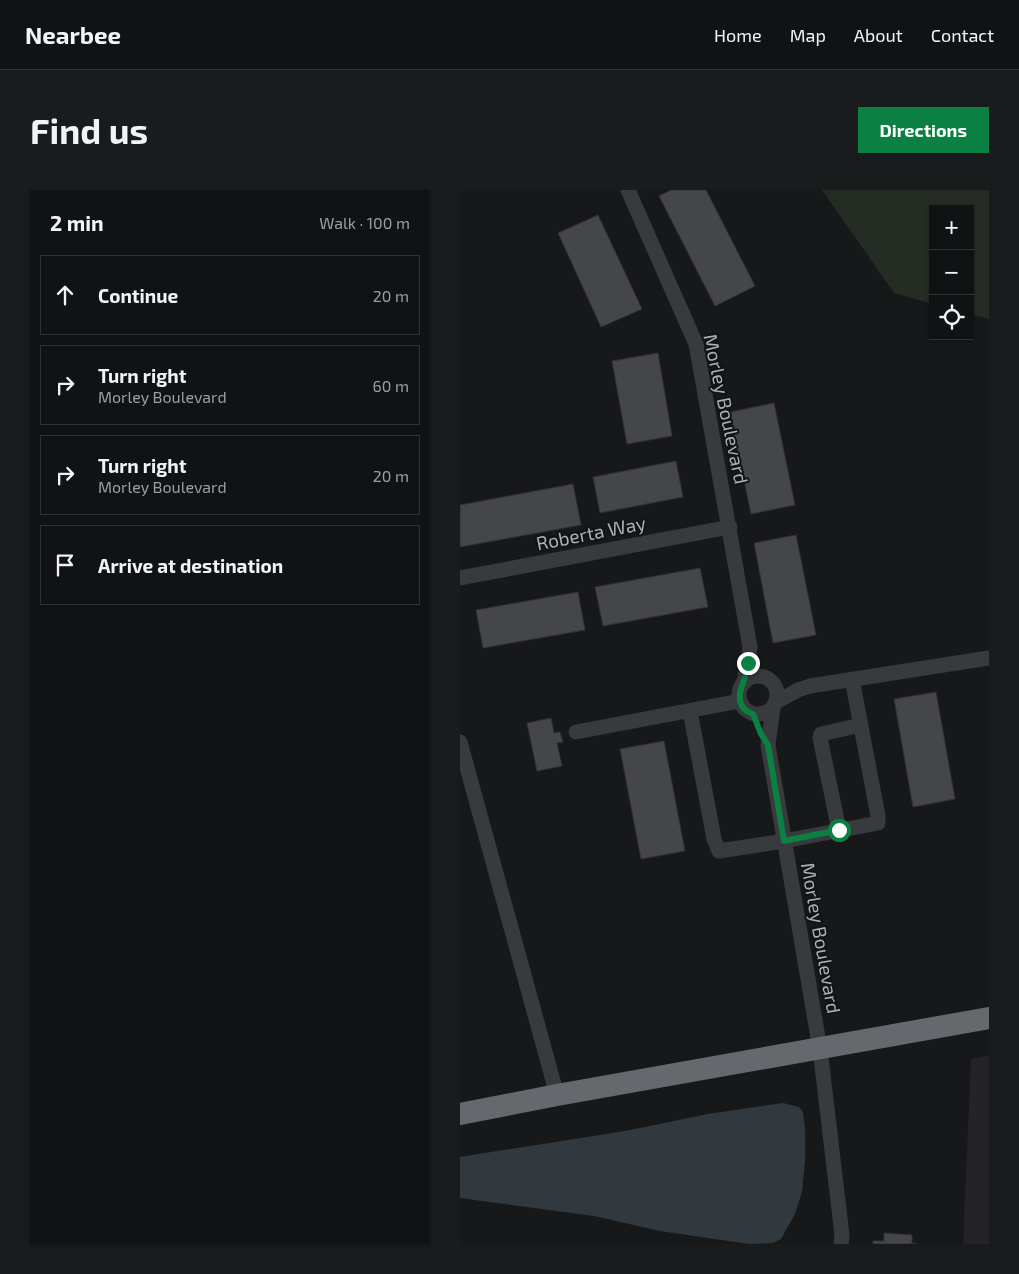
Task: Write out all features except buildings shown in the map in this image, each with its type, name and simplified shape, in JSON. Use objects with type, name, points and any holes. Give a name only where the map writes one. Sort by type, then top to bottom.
[{"type":"highway","points":[[460,1114],[989,1018]]},
{"type":"street","name":"Morley Boulevard","points":[[628,190],[696,344],[750,647],[766,678]]},
{"type":"street","name":"Roberta Way","points":[[460,578],[730,527]]},
{"type":"street","name":"Morley Boulevard","points":[[744,683],[750,647]]},
{"type":"street","points":[[774,705],[798,690],[810,686],[989,658]]},
{"type":"street","points":[[766,678],[771,680],[777,688],[778,698],[768,713],[758,715],[749,713],[740,701],[740,688],[754,676],[766,678],[784,683],[810,686]]},
{"type":"street","points":[[690,711],[714,839],[719,851],[784,841],[878,823],[852,680]]},
{"type":"street","points":[[576,732],[740,701]]},
{"type":"street","name":"Morley Boulevard","points":[[774,705],[768,745],[820,1049],[842,1235],[841,1244]]},
{"type":"street","name":"Morley Boulevard","points":[[753,714],[761,734],[768,745]]},
{"type":"street","points":[[839,830],[820,738],[821,734],[861,725]]},
{"type":"street","points":[[460,742],[557,1095]]},
{"type":"shaded area","points":[[822,190],[989,190],[989,319],[974,315],[974,205],[929,205],[929,303],[894,293]]},
{"type":"shaded area","points":[[989,1055],[989,1244],[963,1244],[971,1059]]},
{"type":"shaded area","points":[[783,1103],[799,1107],[803,1112],[805,1161],[802,1192],[795,1214],[781,1239],[773,1243],[749,1244],[660,1231],[594,1216],[460,1198],[460,1157],[625,1131],[708,1114]]},
{"type":"route","points":[[748,663],[744,683],[740,688],[739,698],[742,706],[749,713],[753,714],[761,734],[768,745],[784,841],[839,830]]}]
